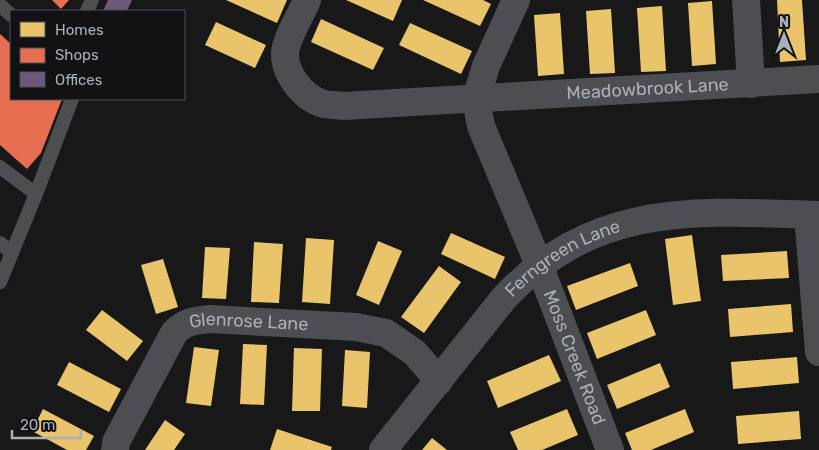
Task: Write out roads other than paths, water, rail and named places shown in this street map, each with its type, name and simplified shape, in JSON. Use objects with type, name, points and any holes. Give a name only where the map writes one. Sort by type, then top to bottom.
[{"type":"street","name":"Meadowbrook Lane","points":[[307,0],[286,47],[285,63],[299,88],[323,104],[343,106],[819,79]]},
{"type":"street","points":[[516,0],[486,66],[476,99],[481,126],[539,265]]},
{"type":"street","points":[[746,0],[751,84]]},
{"type":"street","name":"Ferngreen Lane","points":[[384,450],[504,298],[526,275],[580,239],[624,223],[691,213],[813,215]]},
{"type":"street","points":[[813,215],[819,352]]},
{"type":"street","name":"Moss Creek Road","points":[[539,265],[610,450]]},
{"type":"street","name":"Glenrose Lane","points":[[115,450],[116,442],[174,334],[184,324],[197,321],[210,319],[356,327],[386,333],[415,354],[439,381]]},
{"type":"lane","points":[[0,5],[10,14]]},
{"type":"lane","points":[[0,282],[72,100]]},
{"type":"lane","points":[[0,167],[36,194]]},
{"type":"lane","points":[[0,244],[12,253]]}]
